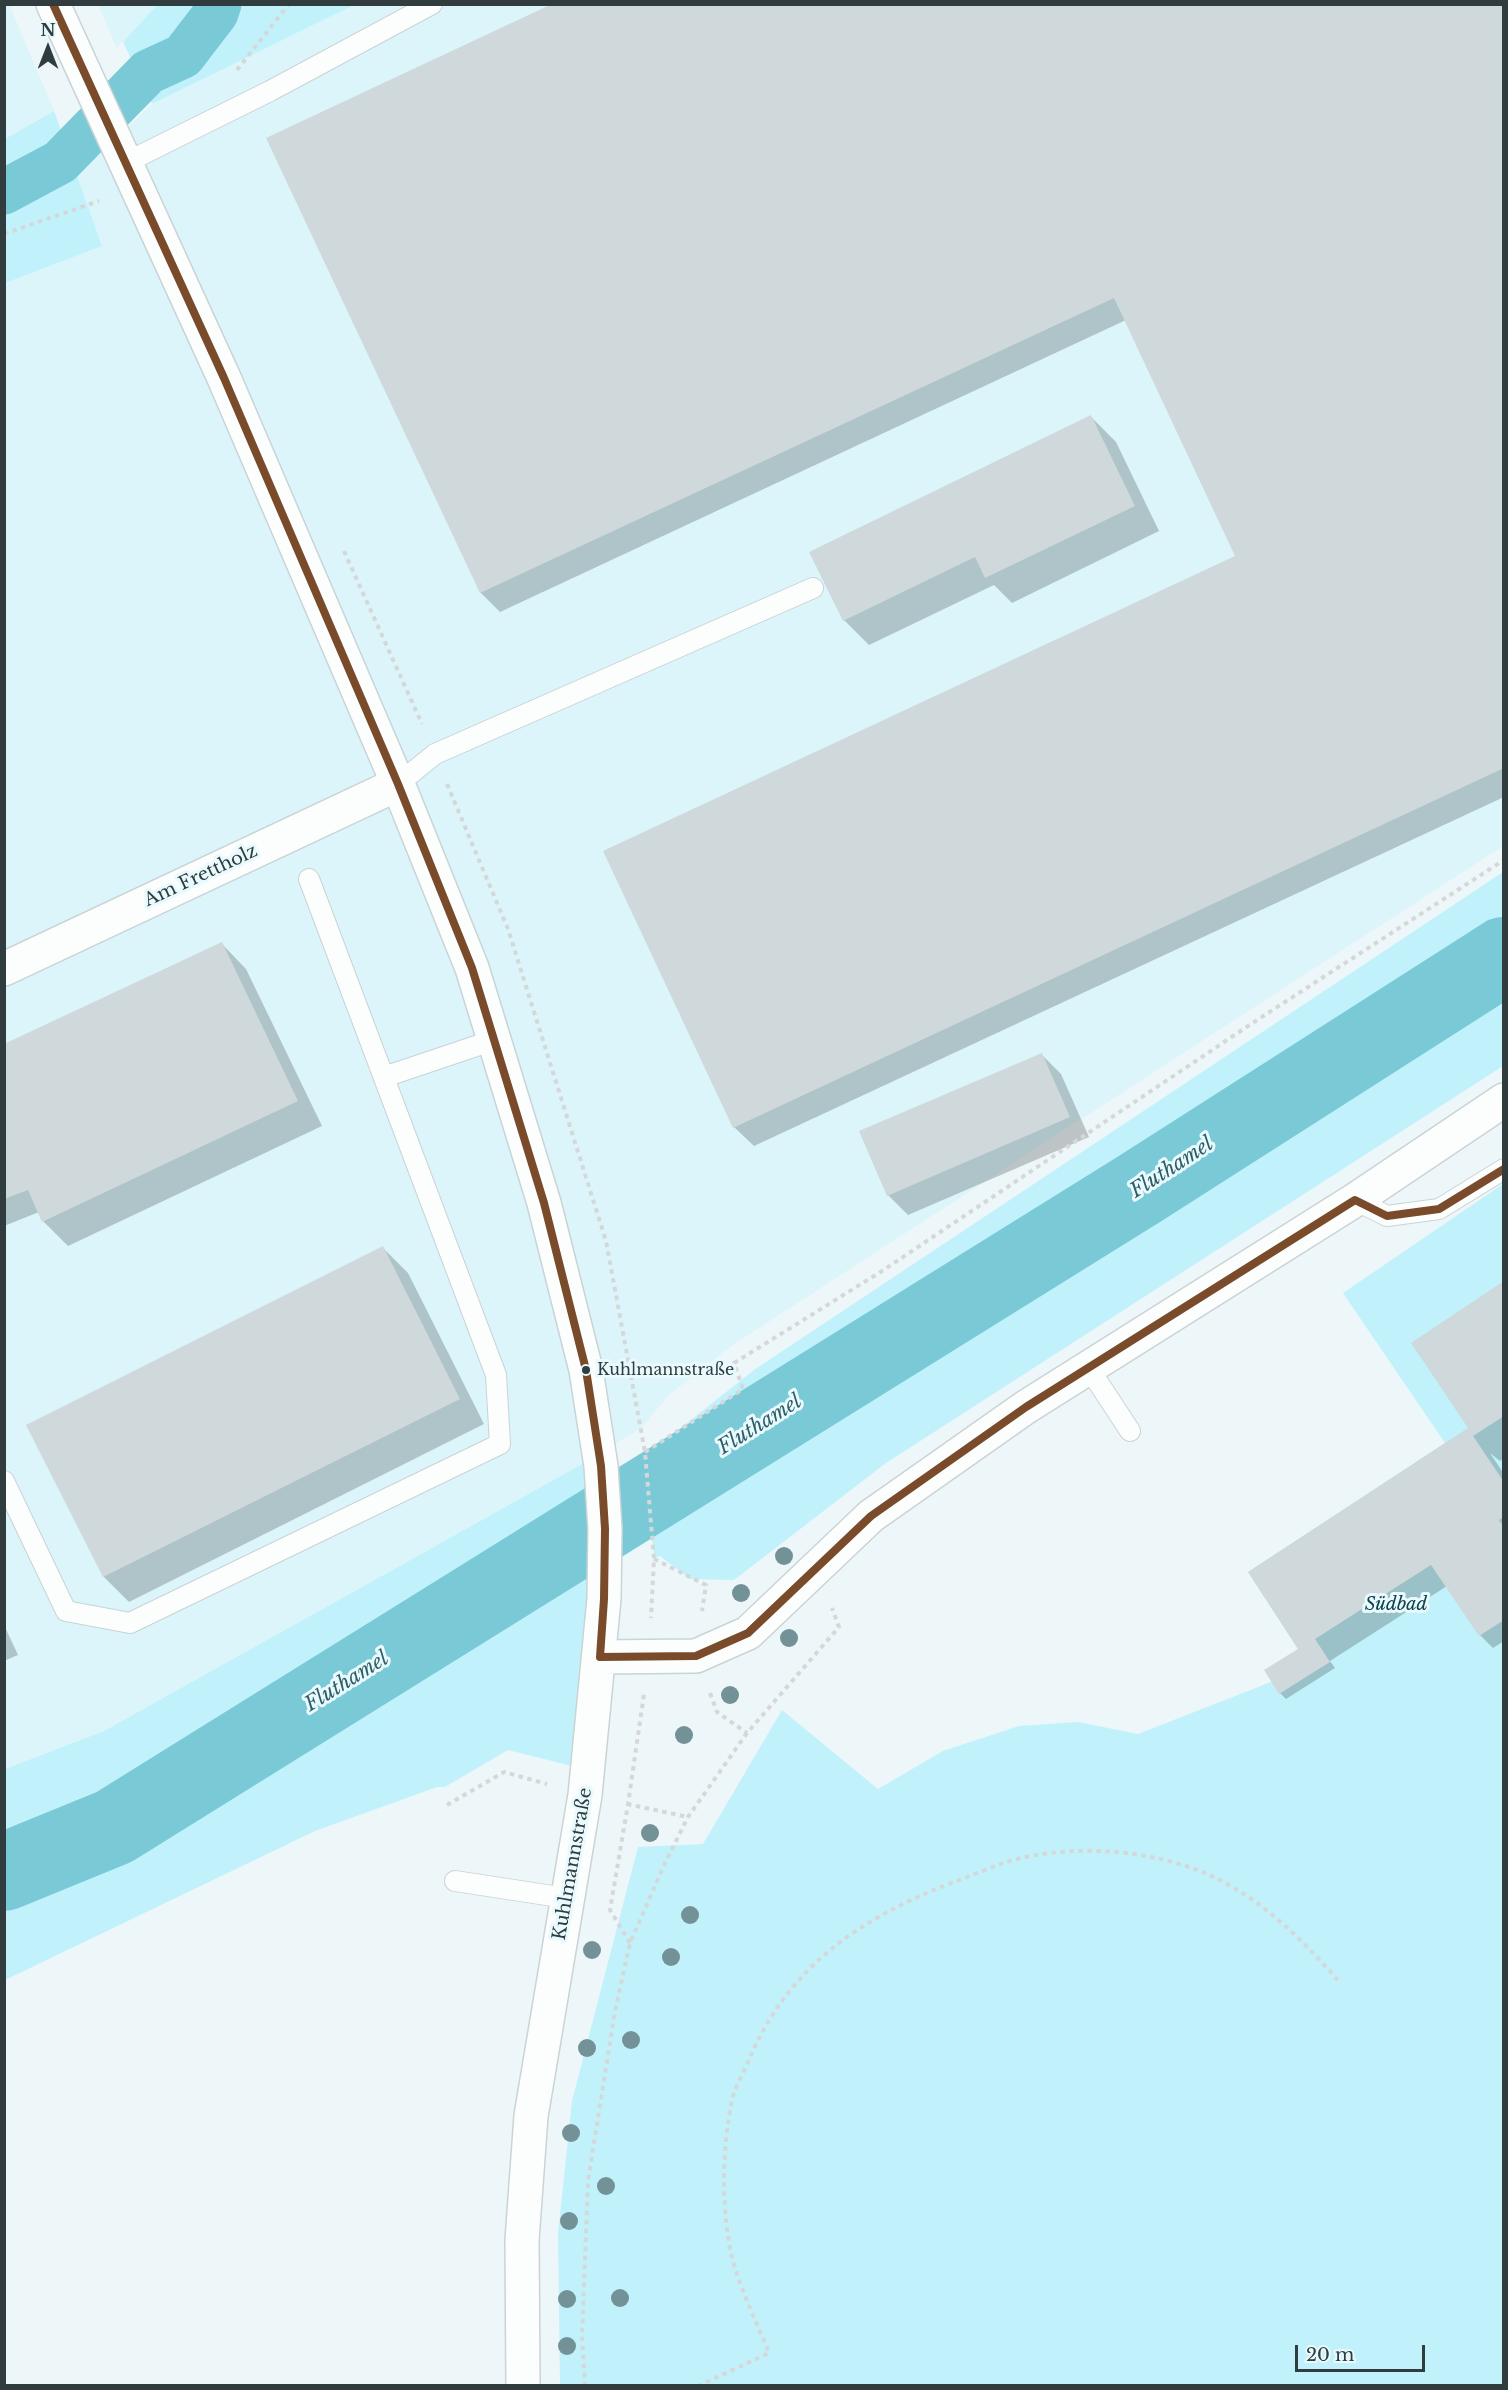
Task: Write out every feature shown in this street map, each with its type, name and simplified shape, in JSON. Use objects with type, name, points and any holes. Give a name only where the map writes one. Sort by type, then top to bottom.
[{"type":"main road","name":"Kuhlmannstraße","points":[[53,4],[224,378],[398,784],[472,968],[544,1203],[586,1370],[601,1466],[605,1530],[604,1599],[585,1795],[531,2116],[522,2240],[523,2385]]},
{"type":"main road","name":"Am Frettholz","points":[[4,969],[398,784]]},
{"type":"main road","points":[[600,1657],[696,1656],[748,1633],[871,1516],[1026,1407],[1355,1200],[1503,1100]]},
{"type":"lane","points":[[120,151],[270,91],[432,4]]},
{"type":"lane","points":[[398,784],[435,754],[813,588]]},
{"type":"lane","points":[[4,1481],[66,1611],[130,1623],[500,1444],[496,1375],[309,879]]},
{"type":"lane","points":[[384,1077],[494,1040]]},
{"type":"lane","points":[[1355,1200],[1387,1216],[1439,1209],[1503,1169]]},
{"type":"lane","points":[[1088,1367],[1130,1431]]},
{"type":"lane","points":[[455,1881],[566,1898]]},
{"type":"path","points":[[4,234],[98,202],[120,151]]},
{"type":"path","points":[[630,1943],[610,1910],[649,1657],[654,1559],[645,1452],[743,1389],[734,1363],[882,1271],[1251,1024],[1503,860]]},
{"type":"path","points":[[585,2385],[582,2336],[588,2181],[615,2011],[630,1943],[688,1816],[747,1733],[839,1627],[817,1568]]},
{"type":"path","points":[[698,2385],[769,2353],[737,2275],[724,2210],[725,2155],[733,2098],[756,2043],[785,1998],[815,1963],[854,1931],[893,1907],[1008,1862],[1053,1853],[1097,1851],[1138,1855],[1188,1867],[1235,1888],[1276,1917],[1312,1950],[1341,1984]]},
{"type":"shaded area","points":[[9,4],[54,111],[5,139],[4,5]]},
{"type":"shaded area","points":[[98,5],[157,5],[117,48]]},
{"type":"shaded area","points":[[354,5],[1503,5],[1503,846],[734,1344],[670,1394],[641,1428],[593,1458],[104,1731],[5,1769],[4,283],[102,246],[77,176],[152,104]]},
{"type":"green space","points":[[157,5],[354,5],[152,104],[123,42]]},
{"type":"green space","points":[[54,111],[102,246],[5,283],[5,139]]},
{"type":"green space","points":[[1503,872],[1503,1066],[886,1463],[734,1580],[690,1579],[660,1556],[654,1559],[645,1452],[663,1442],[754,1370]]},
{"type":"green space","name":"Südbad","points":[[1503,1184],[1503,2385],[560,2386],[558,2234],[572,2101],[638,1847],[703,1844],[782,1710],[878,1789],[943,1751],[1019,1726],[1078,1722],[1138,1734],[1271,1682],[1298,1649],[1248,1572],[1445,1443],[1343,1293]]},
{"type":"green space","points":[[593,1458],[588,1770],[508,1750],[445,1787],[437,1787],[315,1831],[5,1980],[5,1769],[104,1731]]},
{"type":"building","points":[[552,4],[1504,4],[1504,768],[733,1128],[603,851],[1235,556],[1114,298],[480,593],[266,138]]},
{"type":"building","points":[[1091,415],[1135,506],[985,578],[975,557],[843,621],[809,552]]},
{"type":"building","points":[[222,942],[298,1101],[42,1222],[28,1190],[4,1199],[4,1044]]},
{"type":"building","points":[[1042,1053],[1070,1117],[887,1196],[859,1131]]},
{"type":"building","points":[[383,1246],[460,1399],[103,1577],[26,1425]]},
{"type":"building","points":[[1504,1281],[1504,1416],[1473,1436],[1504,1482],[1504,1517],[1499,1520],[1504,1527],[1504,1620],[1479,1636],[1431,1565],[1315,1639],[1330,1662],[1279,1694],[1264,1670],[1298,1649],[1248,1572],[1468,1428],[1411,1343]]},
{"type":"waterway","points":[[4,192],[60,162],[148,72],[183,56],[216,13],[219,4]]},
{"type":"waterway","name":"Fluthamel","points":[[4,1872],[114,1827],[1141,1188],[1504,956]]},
{"type":"transit line","points":[[53,4],[224,378],[398,784],[472,968],[544,1203],[586,1370],[601,1466],[605,1529],[600,1657],[696,1656],[748,1633],[871,1516],[1026,1407],[1355,1200],[1387,1216],[1439,1209],[1504,1169]]},
{"type":"place","name":"Kuhlmannstraße","points":[[586,1370]]}]
